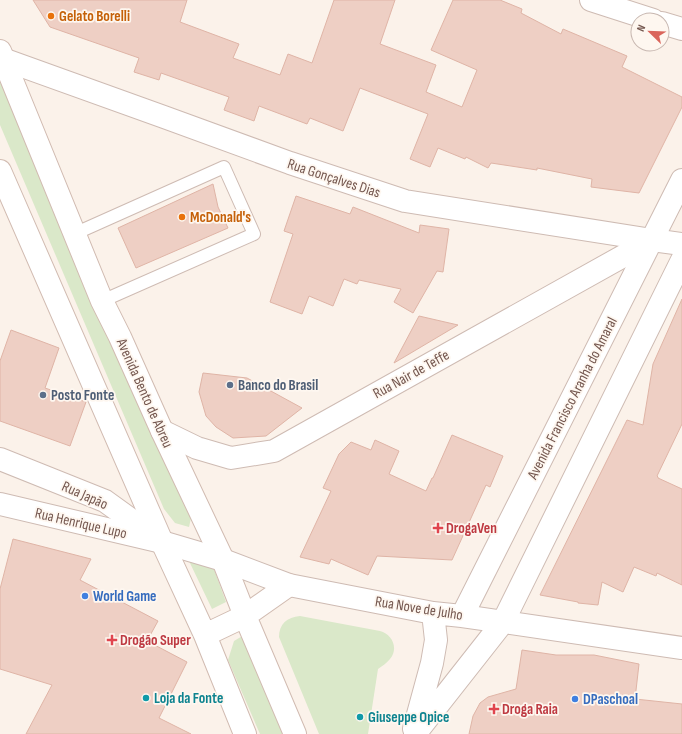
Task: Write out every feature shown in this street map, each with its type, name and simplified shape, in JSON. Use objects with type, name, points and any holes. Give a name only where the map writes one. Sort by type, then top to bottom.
[{"type":"street","points":[[592,0],[630,12]]},
{"type":"street","points":[[670,25],[682,29]]},
{"type":"street","name":"Avenida Bento de Abreu","points":[[1,57],[102,301],[120,336],[223,560],[295,734]]},
{"type":"street","name":"Rua Gonçalves Dias","points":[[1,57],[290,163],[405,201],[682,244]]},
{"type":"street","points":[[0,171],[162,542],[205,635],[245,734]]},
{"type":"street","name":"Avenida Francisco Aranha do Amaral","points":[[462,616],[682,180]]},
{"type":"street","name":"Rua Nair de Teffe","points":[[162,430],[197,448],[231,458],[274,451],[652,240]]},
{"type":"street","points":[[414,734],[504,622],[682,260]]},
{"type":"street","name":"Rua Japão","points":[[0,459],[105,501],[162,542]]},
{"type":"street","name":"Rua Henrique Lupo","points":[[0,504],[162,542]]},
{"type":"street","name":"Rua Nove de Julho","points":[[162,542],[223,560],[289,585],[434,613],[682,648]]},
{"type":"street","points":[[205,635],[245,616],[289,585]]},
{"type":"street","points":[[414,734],[432,663],[436,640],[434,613]]},
{"type":"lane","points":[[74,234],[224,167],[254,234],[102,301]]},
{"type":"green space","points":[[0,78],[192,514],[189,527],[175,523],[164,509],[0,125]]},
{"type":"green space","points":[[189,561],[214,569],[226,602],[212,609]]},
{"type":"green space","points":[[300,616],[380,631],[391,638],[394,646],[393,655],[378,669],[368,734],[319,734],[279,637],[280,628],[285,622],[291,618]]},
{"type":"green space","points":[[244,635],[285,734],[260,734],[228,660],[234,641]]},
{"type":"building","points":[[33,0],[187,0],[180,22],[239,44],[233,58],[280,75],[288,54],[312,63],[334,0],[395,0],[380,44],[436,65],[426,92],[462,107],[477,70],[431,50],[453,0],[500,0],[522,9],[521,13],[561,34],[563,29],[627,56],[622,67],[682,97],[682,107],[639,193],[591,187],[592,179],[537,168],[537,170],[491,163],[488,168],[466,157],[465,159],[438,148],[430,167],[410,159],[428,114],[360,88],[343,131],[310,118],[307,124],[259,106],[254,121],[224,110],[229,97],[161,73],[159,80],[134,72],[139,58],[50,27]]},
{"type":"building","name":"McDonald's","points":[[213,184],[218,207],[228,228],[136,268],[118,228]]},
{"type":"building","points":[[296,196],[350,214],[353,207],[419,233],[420,225],[449,229],[443,272],[437,271],[413,313],[394,302],[401,289],[359,280],[357,284],[344,279],[333,306],[309,296],[302,314],[270,302],[293,234],[284,231]]},
{"type":"building","points":[[682,299],[682,424],[657,476],[658,478],[682,489],[682,585],[657,573],[656,576],[634,567],[623,592],[602,582],[598,605],[578,603],[540,595],[627,420],[643,425],[653,364]]},
{"type":"building","points":[[419,316],[458,325],[394,363]]},
{"type":"building","name":"Posto Fonte","points":[[11,330],[59,348],[45,388],[86,402],[70,446],[0,421],[0,361]]},
{"type":"building","name":"Banco do Brasil","points":[[203,373],[247,378],[302,408],[266,436],[233,438],[216,427],[206,416],[199,392]]},
{"type":"building","points":[[452,435],[503,456],[490,487],[486,485],[452,560],[377,556],[368,575],[331,559],[329,564],[300,557],[331,491],[323,488],[339,454],[351,442],[371,450],[375,440],[399,451],[389,474],[426,491]]},
{"type":"building","points":[[13,539],[91,559],[80,580],[158,621],[147,641],[187,662],[159,718],[191,734],[26,734],[52,685],[0,669],[0,589]]},
{"type":"building","name":"DPaschoal","points":[[522,650],[556,655],[594,655],[639,664],[635,699],[682,704],[682,734],[469,734],[473,716],[480,703],[488,697],[516,689]]},
{"type":"place","name":"Gelato Borelli","points":[[51,16]]},
{"type":"place","name":"McDonald's","points":[[182,217]]},
{"type":"place","name":"Banco do Brasil","points":[[230,385]]},
{"type":"place","name":"Posto Fonte","points":[[43,395]]},
{"type":"place","name":"DrogaVen","points":[[438,528]]},
{"type":"place","name":"World Game","points":[[85,596]]},
{"type":"place","name":"Drogão Super","points":[[112,640]]},
{"type":"place","name":"Loja da Fonte","points":[[146,698]]},
{"type":"place","name":"DPaschoal","points":[[575,699]]},
{"type":"place","name":"Droga Raia","points":[[494,709]]},
{"type":"place","name":"Giuseppe Opice","points":[[360,717]]}]
